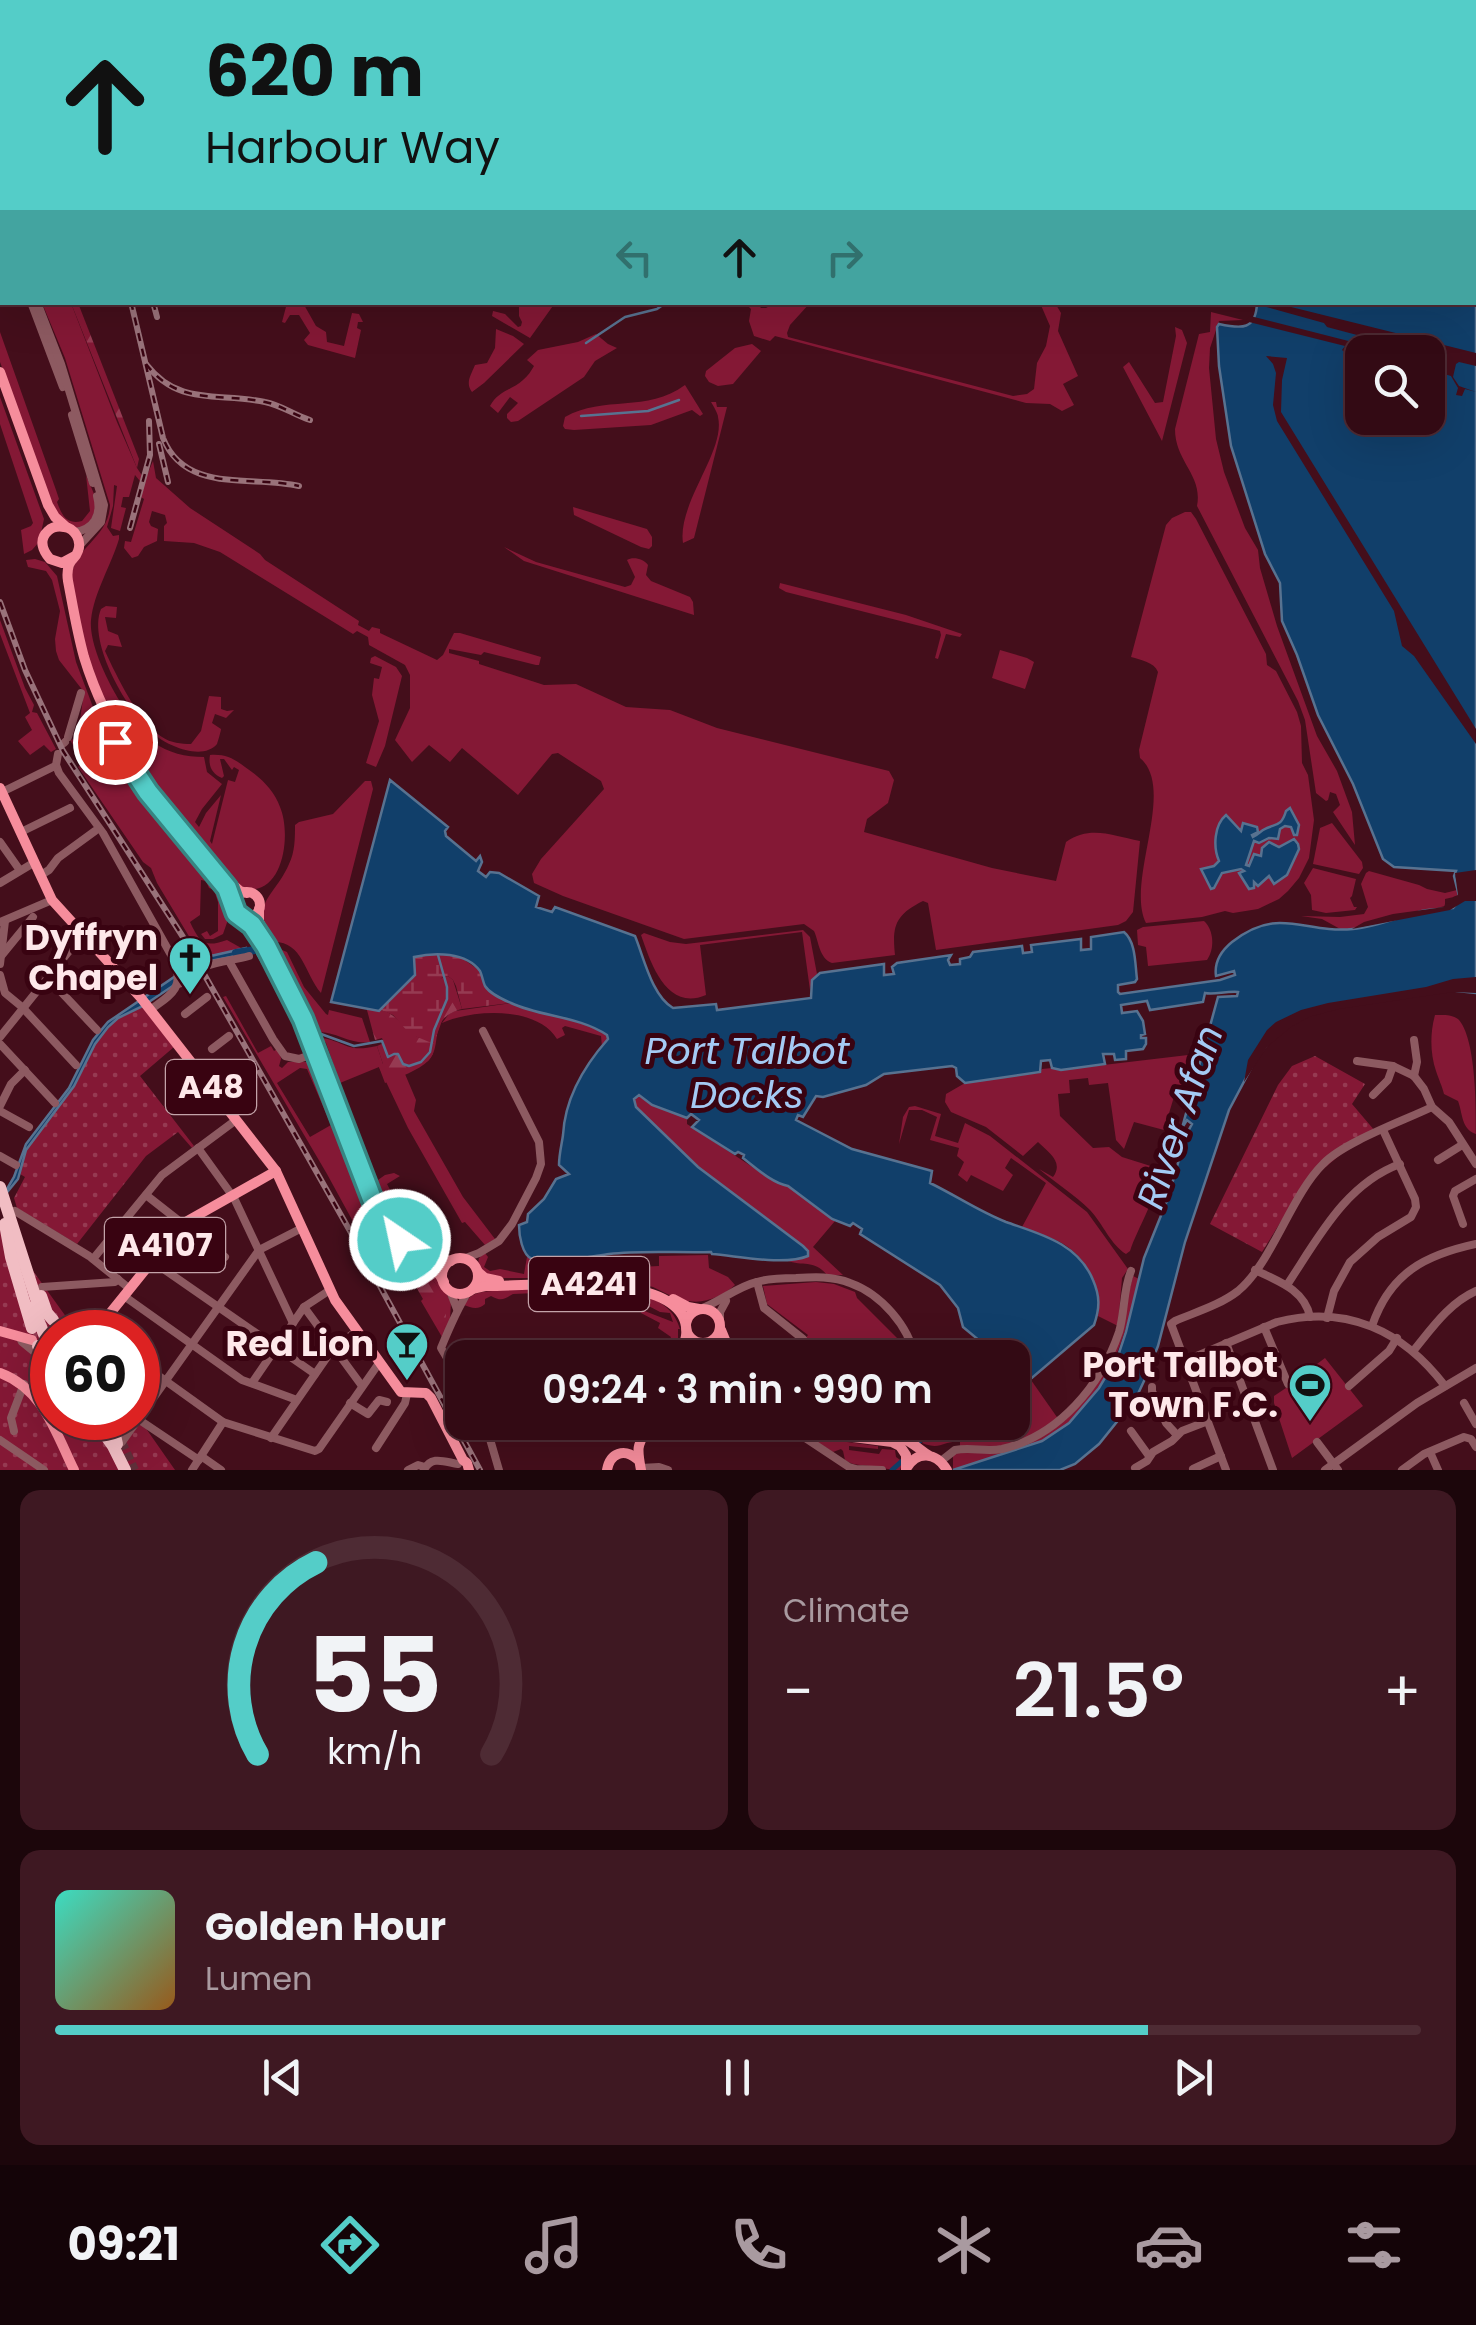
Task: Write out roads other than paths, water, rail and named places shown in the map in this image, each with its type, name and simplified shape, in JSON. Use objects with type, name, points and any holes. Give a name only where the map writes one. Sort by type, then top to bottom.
[{"type":"highway","points":[[0,1187],[37,1310]]},
{"type":"highway","points":[[6,1210],[46,1310]]},
{"type":"highway","points":[[6,1210],[11,1257],[30,1322]]},
{"type":"highway","points":[[36,1306],[36,1310]]},
{"type":"highway","points":[[116,1440],[128,1470]]},
{"type":"main road","name":"A4241","points":[[0,372],[48,505],[78,539],[67,574],[78,632],[94,685],[113,728],[160,800],[232,884],[257,898],[260,926],[308,1015],[379,1200],[396,1228],[434,1258],[457,1260],[490,1280],[617,1280],[651,1288],[682,1304],[711,1310],[724,1340]]},
{"type":"main road","points":[[0,389],[46,516],[42,548],[60,572],[78,654],[110,733],[144,787],[227,888],[238,912],[256,930],[303,1019],[374,1204],[395,1235],[435,1269],[447,1286]]},
{"type":"main road","points":[[45,535],[57,526],[70,530]]},
{"type":"main road","points":[[50,560],[62,563],[77,551]]},
{"type":"main road","name":"A48","points":[[1,790],[52,900],[78,940],[146,1004],[276,1170],[330,1290],[379,1363],[398,1388],[408,1394]]},
{"type":"main road","points":[[238,912],[237,897],[248,892]]},
{"type":"main road","points":[[238,912],[252,917],[259,910]]},
{"type":"main road","name":"A4107","points":[[114,1310],[182,1224],[276,1170]]},
{"type":"main road","points":[[447,1286],[443,1272],[457,1260]]},
{"type":"main road","name":"A4241","points":[[470,1291],[478,1281],[476,1270]]},
{"type":"main road","name":"A4241","points":[[447,1286],[458,1294],[486,1286],[625,1286],[672,1305],[692,1340]]},
{"type":"main road","name":"A4241","points":[[684,1340],[688,1317],[699,1309]]},
{"type":"main road","name":"A4241","points":[[713,1340],[720,1325]]},
{"type":"main road","points":[[0,1331],[30,1338]]},
{"type":"main road","points":[[0,1373],[24,1384],[35,1396],[74,1470]]},
{"type":"main road","points":[[408,1394],[422,1389],[428,1394],[464,1467]]},
{"type":"main road","points":[[606,1470],[613,1456],[635,1440]]},
{"type":"main road","points":[[640,1440],[640,1466]]},
{"type":"main road","points":[[875,1440],[896,1443],[906,1455],[906,1470]]},
{"type":"main road","points":[[906,1440],[944,1466]]},
{"type":"main road","points":[[622,1453],[630,1454],[640,1466]]},
{"type":"main road","points":[[906,1470],[916,1458],[928,1455]]},
{"type":"street","points":[[35,305],[98,501],[93,523],[87,529],[70,530]]},
{"type":"street","points":[[35,305],[61,364],[104,502],[101,522],[77,551]]},
{"type":"street","points":[[66,740],[80,693]]},
{"type":"street","points":[[58,754],[55,767],[103,833],[176,962],[178,980],[172,993],[146,1004]]},
{"type":"street","points":[[1,790],[55,767]]},
{"type":"street","points":[[21,832],[70,808]]},
{"type":"street","points":[[41,875],[95,831]]},
{"type":"street","points":[[0,842],[20,869]]},
{"type":"street","points":[[0,883],[35,862]]},
{"type":"street","points":[[1,959],[2,922],[30,915],[52,900]]},
{"type":"street","points":[[1,959],[30,915]]},
{"type":"street","points":[[55,1103],[0,1041],[78,940]]},
{"type":"street","points":[[178,980],[186,982],[194,972],[208,966],[249,956]]},
{"type":"street","points":[[229,961],[285,1062],[316,1053]]},
{"type":"street","points":[[0,975],[6,993],[76,1065]]},
{"type":"street","points":[[48,977],[97,1030]]},
{"type":"street","points":[[185,1014],[207,998]]},
{"type":"street","points":[[457,1260],[500,1241],[538,1175],[541,1154],[539,1142],[482,1031]]},
{"type":"street","points":[[212,1050],[229,1036]]},
{"type":"street","points":[[1412,1043],[1414,1076]]},
{"type":"street","points":[[1369,1063],[1370,1052]]},
{"type":"street","points":[[1357,1061],[1393,1066],[1414,1076],[1432,1107],[1448,1122],[1476,1164]]},
{"type":"street","points":[[1378,1094],[1393,1066]]},
{"type":"street","points":[[25,1070],[11,1084],[0,1109],[29,1127]]},
{"type":"street","points":[[223,1102],[253,1076]]},
{"type":"street","points":[[1226,1470],[1171,1324],[1242,1288],[1331,1156],[1432,1107]]},
{"type":"street","points":[[94,1258],[162,1175],[232,1123]]},
{"type":"street","points":[[1327,1318],[1334,1291],[1350,1262],[1378,1237],[1411,1217],[1416,1208],[1383,1130]]},
{"type":"street","points":[[1438,1156],[1462,1145]]},
{"type":"street","points":[[198,1148],[232,1195],[293,1322]]},
{"type":"street","points":[[0,1156],[16,1165]]},
{"type":"street","points":[[1287,1286],[1343,1204],[1379,1174],[1400,1164]]},
{"type":"street","points":[[1476,1178],[1453,1196],[1462,1222],[1476,1218]]},
{"type":"street","points":[[146,1195],[224,1257]]},
{"type":"street","points":[[6,1210],[94,1258],[127,1292],[242,1380],[297,1400]]},
{"type":"street","points":[[160,1389],[259,1250],[302,1228]]},
{"type":"street","points":[[1372,1326],[1394,1284],[1410,1269],[1429,1258],[1476,1244]]},
{"type":"street","points":[[476,1270],[479,1253]]},
{"type":"street","points":[[152,1261],[315,1374]]},
{"type":"street","points":[[1256,1270],[1298,1295],[1310,1317]]},
{"type":"street","points":[[944,1466],[955,1450],[1012,1446],[1039,1433],[1072,1408],[1101,1372],[1112,1348],[1131,1271]]},
{"type":"street","points":[[699,1309],[757,1282],[821,1278],[855,1285],[882,1303],[909,1340]]},
{"type":"street","points":[[42,1287],[118,1280]]},
{"type":"street","points":[[757,1282],[766,1310],[803,1339]]},
{"type":"street","points":[[447,1286],[457,1309]]},
{"type":"street","points":[[720,1325],[723,1304],[741,1288]]},
{"type":"street","points":[[252,1383],[304,1307],[330,1290]]},
{"type":"street","points":[[445,1340],[457,1309],[470,1291]]},
{"type":"street","points":[[1414,1350],[1447,1310],[1476,1291]]},
{"type":"street","points":[[304,1307],[362,1386]]},
{"type":"street","points":[[1185,1361],[1292,1318],[1327,1318],[1372,1326],[1397,1338],[1414,1350],[1445,1386]]},
{"type":"street","points":[[1264,1327],[1288,1384]]},
{"type":"street","points":[[271,1438],[334,1347],[356,1330]]},
{"type":"street","points":[[1349,1386],[1397,1338]]},
{"type":"street","points":[[1226,1343],[1273,1470]]},
{"type":"street","points":[[160,1377],[224,1422],[318,1451],[379,1363]]},
{"type":"street","points":[[1317,1442],[1332,1468],[1417,1403],[1476,1368]]},
{"type":"street","points":[[14,1431],[11,1418],[24,1384]]},
{"type":"street","points":[[1150,1390],[1177,1435]]},
{"type":"street","points":[[376,1448],[391,1434],[408,1394]]},
{"type":"street","points":[[350,1404],[368,1414],[383,1398]]},
{"type":"street","points":[[1464,1403],[1476,1424]]},
{"type":"street","points":[[1139,1467],[1182,1431],[1208,1421]]},
{"type":"street","points":[[192,1470],[224,1422]]},
{"type":"street","points":[[1134,1434],[1150,1456]]},
{"type":"street","points":[[160,1435],[221,1470]]},
{"type":"street","points":[[1402,1470],[1430,1452],[1472,1439]]},
{"type":"street","points":[[0,1440],[44,1470]]},
{"type":"street","points":[[117,1444],[120,1440]]},
{"type":"street","points":[[490,1440],[499,1470]]},
{"type":"street","points":[[809,1440],[850,1467],[882,1470]]},
{"type":"street","points":[[1430,1452],[1438,1470]]},
{"type":"street","points":[[1197,1469],[1221,1456]]},
{"type":"street","points":[[408,1470],[418,1465],[425,1468],[436,1460],[464,1467]]},
{"type":"street","points":[[640,1466],[668,1470]]},
{"type":"water","name":"Port Talbot Docks","points":[[1257,305],[1476,305],[1476,993],[1448,990],[1343,1004],[1296,1019],[1274,1035],[1256,1059],[1229,1110],[1185,1242],[1158,1346],[1136,1398],[1099,1444],[1075,1464],[1060,1470],[953,1470],[1042,1441],[1069,1423],[1099,1388],[1118,1356],[1144,1258],[1192,1124],[1187,1120],[1182,1128],[1218,997],[1237,996],[1238,992],[1205,993],[1203,1002],[1150,1010],[1147,1001],[1121,1005],[1122,1013],[1137,1011],[1145,1034],[1141,1038],[1146,1038],[1143,1049],[1126,1051],[1126,1059],[1115,1060],[1114,1054],[1103,1054],[1105,1064],[1061,1070],[1052,1068],[1050,1060],[1041,1061],[1040,1072],[965,1083],[952,1066],[884,1074],[866,1085],[816,1096],[803,1117],[798,1115],[796,1120],[852,1149],[932,1171],[930,1183],[996,1218],[1057,1242],[1078,1257],[1093,1280],[1098,1297],[1094,1325],[1030,1380],[1030,1340],[979,1340],[963,1327],[958,1308],[940,1285],[860,1234],[862,1229],[853,1223],[850,1226],[832,1219],[788,1186],[764,1175],[744,1155],[735,1154],[692,1127],[699,1120],[691,1114],[687,1118],[652,1105],[639,1095],[634,1099],[636,1107],[698,1167],[803,1246],[808,1256],[774,1260],[711,1252],[647,1252],[559,1261],[532,1259],[523,1249],[519,1225],[527,1222],[528,1214],[544,1199],[556,1179],[569,1174],[559,1165],[568,1108],[577,1083],[607,1035],[500,998],[487,989],[474,965],[450,955],[414,957],[415,975],[379,1011],[331,1002],[390,780],[448,827],[446,836],[476,861],[480,856],[478,871],[486,877],[490,872],[499,873],[539,896],[536,907],[552,912],[555,907],[635,936],[654,986],[673,1008],[716,1004],[717,1010],[811,998],[812,980],[820,973],[884,964],[884,975],[894,974],[892,967],[897,963],[951,955],[950,965],[960,964],[960,959],[973,952],[1022,946],[1023,953],[1032,952],[1031,945],[1081,939],[1081,950],[1091,949],[1091,937],[1124,932],[1133,947],[1137,979],[1118,985],[1120,994],[1235,975],[1234,971],[1216,976],[1219,957],[1232,942],[1264,925],[1353,929],[1422,911],[1453,908],[1460,900],[1456,871],[1394,867],[1383,859],[1353,784],[1318,715],[1282,621],[1280,583],[1265,554],[1231,446],[1219,366],[1219,324],[1246,326],[1254,318]]},
{"type":"water","points":[[1290,808],[1299,825],[1297,835],[1285,826],[1278,839],[1254,841],[1246,865],[1249,866],[1254,854],[1261,856],[1262,848],[1269,842],[1279,847],[1294,839],[1299,849],[1287,875],[1274,884],[1269,876],[1258,886],[1254,882],[1254,888],[1249,889],[1239,873],[1244,871],[1241,869],[1222,873],[1211,889],[1201,869],[1219,861],[1216,836],[1226,815],[1241,831],[1243,823],[1257,827],[1253,837],[1280,823]]},
{"type":"water","points":[[246,948],[247,954],[210,961],[108,1027],[74,1086],[26,1150],[18,1179],[0,1201],[26,1144],[69,1088],[93,1040],[108,1022],[202,958]]},
{"type":"waterway","points":[[586,343],[625,317],[663,305]]},
{"type":"waterway","points":[[581,416],[648,411],[679,400]]},
{"type":"waterway","points":[[255,950],[304,1040]]},
{"type":"waterway","points":[[236,953],[255,950]]},
{"type":"waterway","points":[[321,1034],[354,1046],[382,1041],[388,1057],[398,1054],[403,1064],[409,1066],[421,1062],[430,1052],[447,999],[438,955]]},
{"type":"waterway","points":[[892,1470],[902,1461]]},
{"type":"tunnel","points":[[122,1442],[135,1470]]},
{"type":"railway","points":[[132,305],[163,438],[173,456],[203,475],[299,486]]},
{"type":"railway","points":[[154,305],[157,317]]},
{"type":"railway","points":[[146,364],[159,378],[186,392],[265,402],[310,420]]},
{"type":"railway","points":[[130,528],[150,455],[149,421]]},
{"type":"railway","points":[[159,444],[168,482]]},
{"type":"railway","points":[[0,602],[25,670],[63,751],[183,937],[480,1470]]},
{"type":"place","name":"Dyffryn Chapel","points":[[190,996]]},
{"type":"place","name":"Red Lion","points":[[407,1382]]},
{"type":"place","name":"Port Talbot Town F.C.","points":[[1310,1423]]},
{"type":"water label","name":"River Afan","points":[[1180,1117]]}]
